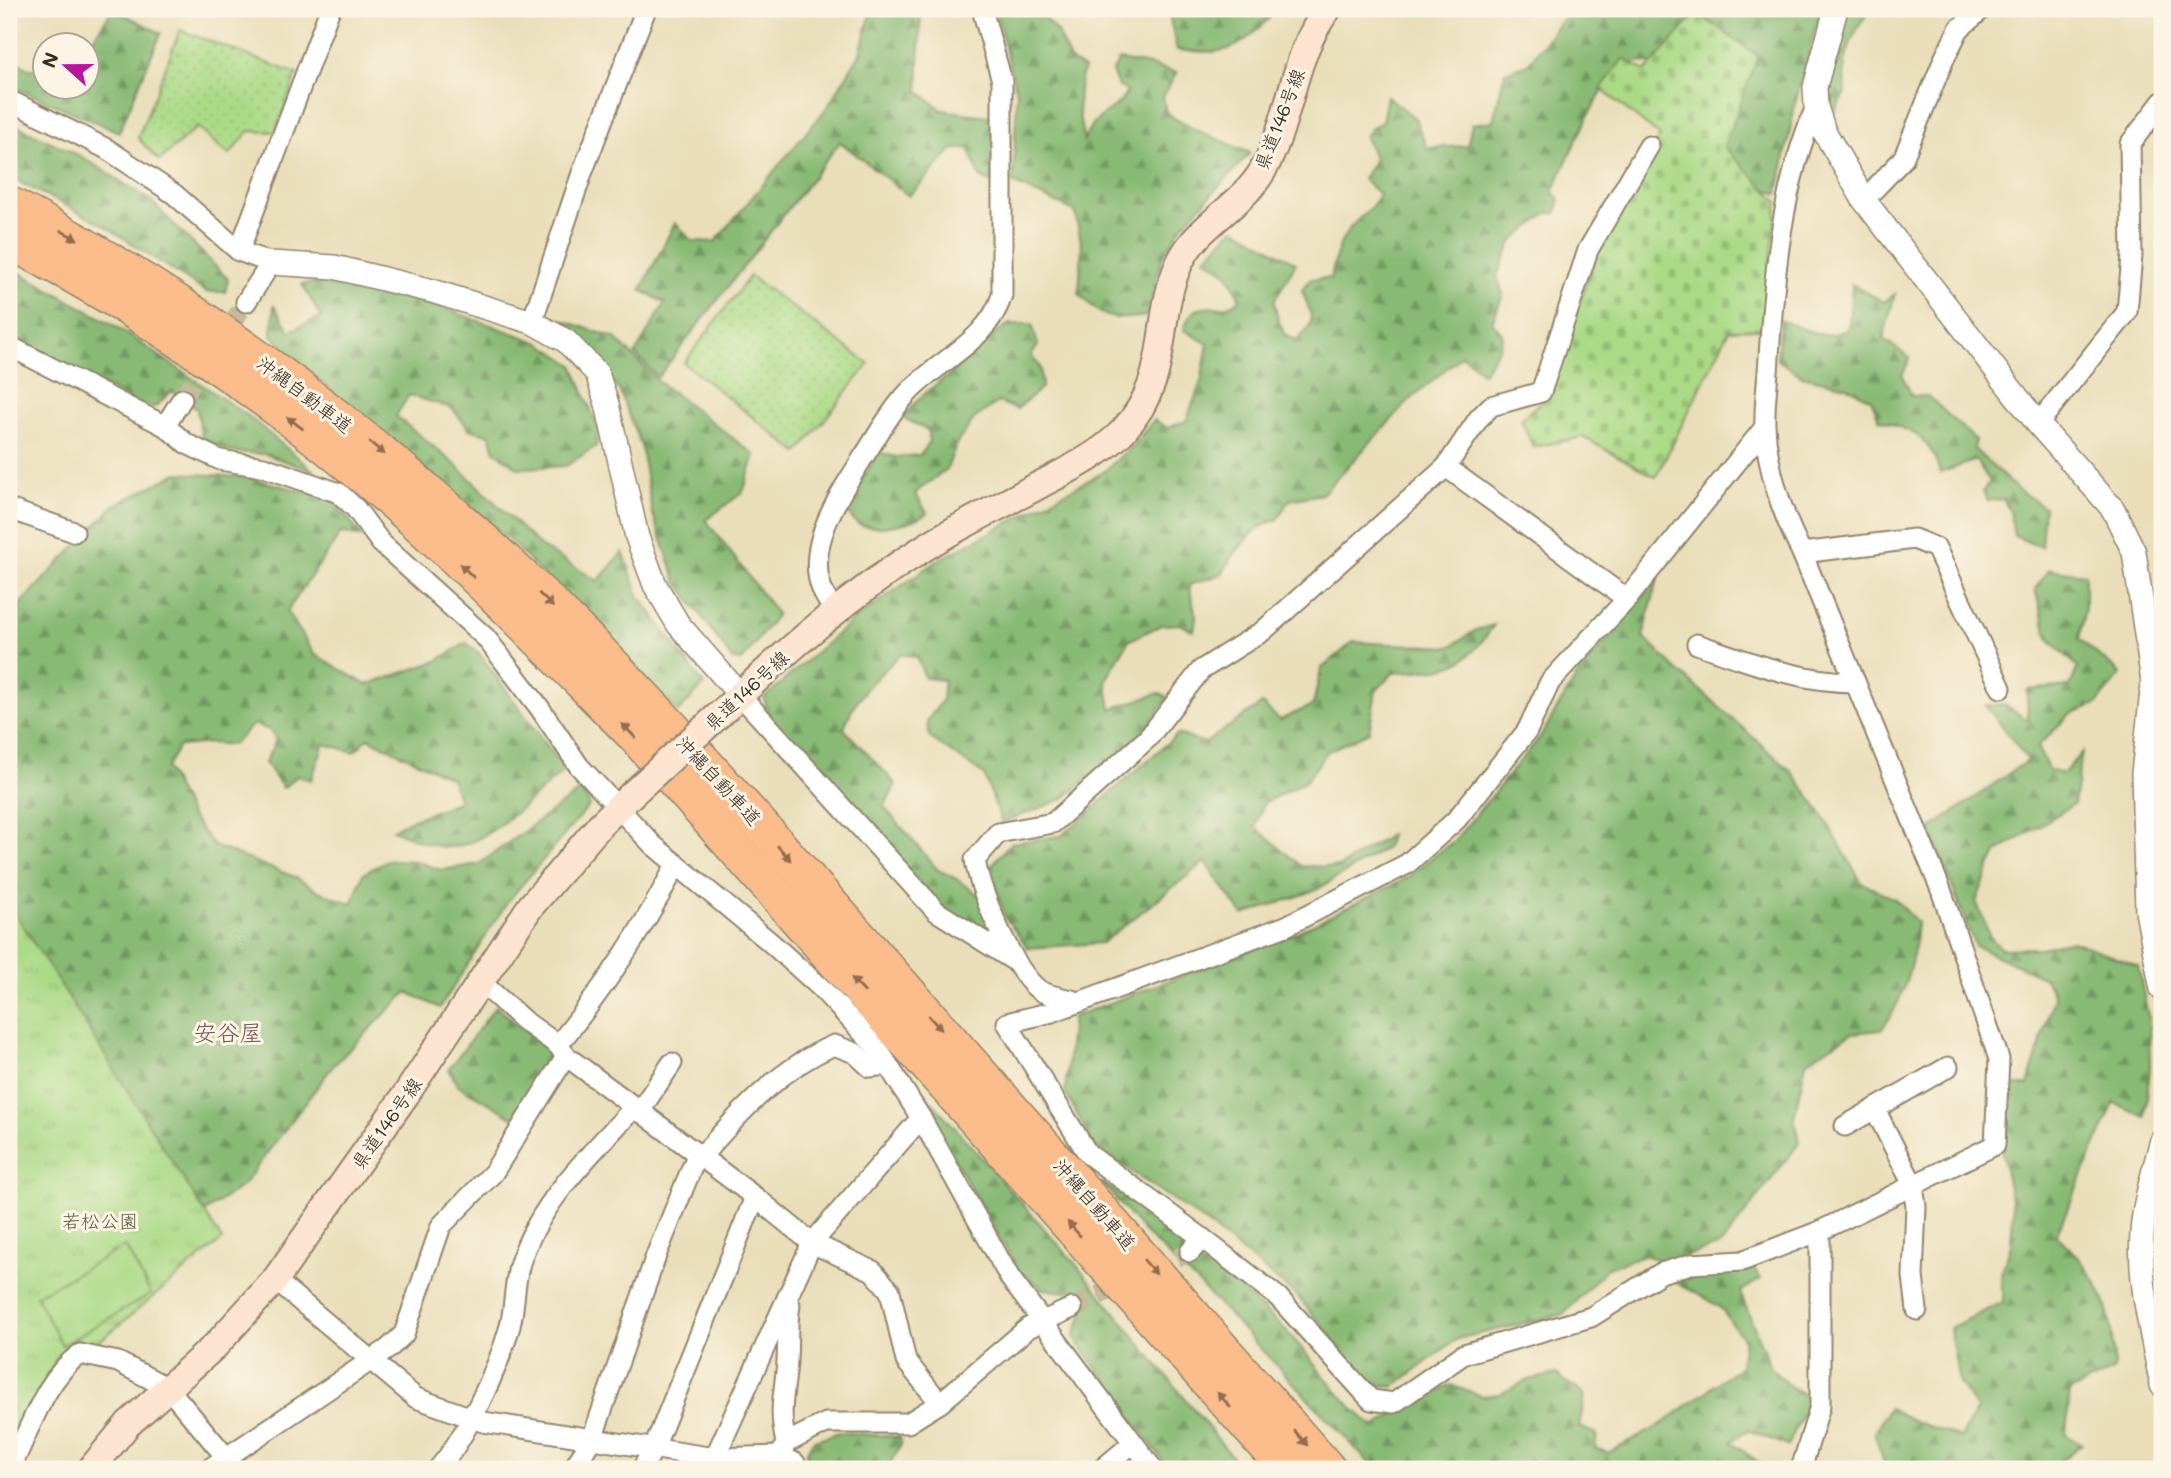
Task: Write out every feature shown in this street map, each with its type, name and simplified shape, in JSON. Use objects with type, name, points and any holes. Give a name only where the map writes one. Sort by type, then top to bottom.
[{"type":"highway","name":"沖縄自動車道","points":[[9,204],[78,240],[150,284],[287,377],[430,492],[546,598],[739,802],[1328,1469]]},
{"type":"highway","name":"沖縄自動車道","points":[[9,241],[161,331],[261,398],[352,467],[411,518],[521,622],[633,734],[1286,1469]]},
{"type":"main road","name":"県道146号線","points":[[91,1469],[128,1424],[249,1311],[275,1280],[482,983],[530,907],[623,802],[836,611],[928,545],[1072,468],[1122,432],[1138,411],[1158,364],[1171,282],[1180,260],[1193,241],[1247,190],[1263,170],[1308,40],[1328,9]]},
{"type":"street","points":[[239,251],[330,9]]},
{"type":"street","points":[[532,322],[582,173],[646,9]]},
{"type":"street","points":[[836,611],[824,598],[817,566],[821,538],[833,505],[907,394],[982,331],[997,312],[1002,295],[1002,81],[982,9]]},
{"type":"street","points":[[1836,9],[1817,78],[1816,107],[1824,131],[1864,200],[2038,424],[2113,509],[2134,552],[2153,682],[2143,774],[2146,883],[2147,911],[2162,989]]},
{"type":"street","points":[[1864,200],[1903,159],[1959,29],[1982,9]]},
{"type":"street","points":[[9,100],[107,149],[174,194],[239,251],[271,264],[334,267],[432,291],[532,322],[566,341],[597,373],[607,404],[637,537],[655,585],[731,703],[936,911],[1017,963]]},
{"type":"street","points":[[2038,424],[2127,312],[2132,256],[2130,144],[2162,102]]},
{"type":"street","points":[[1765,428],[1626,599],[1550,682],[1527,731],[1456,820],[1407,864],[1286,926],[1075,1001],[1052,1012],[1007,1023],[1088,1154],[1196,1245],[1278,1297],[1371,1400],[1394,1403],[1464,1354],[1591,1317],[1661,1273],[1691,1264],[1742,1261],[1820,1231],[1995,1145],[1999,1059],[1941,890],[1802,553],[1782,515],[1765,428],[1771,324],[1790,182],[1800,141],[1816,107]]},
{"type":"street","points":[[1075,1001],[1039,990],[1017,963],[978,877],[975,860],[998,833],[1054,823],[1149,738],[1201,670],[1263,631],[1446,467],[1479,418],[1492,407],[1541,392],[1588,250],[1649,146]]},
{"type":"street","points":[[246,302],[271,264]]},
{"type":"street","points":[[9,346],[165,426],[187,444],[220,460],[264,467],[339,493],[356,509],[381,543],[486,638],[539,706],[579,766],[623,802],[676,866],[770,942],[820,987],[878,1049],[921,1118],[1010,1278],[1044,1319],[1153,1469]]},
{"type":"street","points":[[165,426],[182,399]]},
{"type":"street","points":[[1446,467],[1626,599]]},
{"type":"street","points":[[9,509],[74,532]]},
{"type":"street","points":[[1802,553],[1914,539],[1936,548],[2001,688]]},
{"type":"street","points":[[1698,644],[1791,675],[1826,682],[1855,682]]},
{"type":"street","points":[[10,1469],[50,1388],[65,1364],[80,1354],[118,1362],[168,1388],[223,1466],[368,1360],[388,1349],[404,1334],[441,1226],[493,1173],[562,1051],[642,931],[676,866]]},
{"type":"street","points":[[482,983],[523,1020],[636,1110],[755,1197],[812,1243],[873,1271],[890,1291],[906,1361],[940,1403]]},
{"type":"street","points":[[573,1469],[592,1438],[657,1253],[697,1155],[707,1150],[752,1100],[806,1058],[834,1045],[855,1053],[870,1067],[888,1065]]},
{"type":"street","points":[[438,1469],[473,1419],[510,1327],[520,1262],[552,1202],[636,1110],[672,1063]]},
{"type":"street","points":[[1845,1126],[1948,1067]]},
{"type":"street","points":[[1875,1109],[1913,1185],[1916,1207],[1913,1276],[1917,1310]]},
{"type":"street","points":[[712,1464],[812,1243],[921,1118]]},
{"type":"street","points":[[2162,1140],[2145,1209],[2142,1239],[2142,1269],[2156,1333],[2162,1385]]},
{"type":"street","points":[[642,1469],[654,1448],[755,1197]]},
{"type":"street","points":[[1801,1469],[1820,1406],[1820,1231]]},
{"type":"street","points":[[275,1280],[416,1398],[473,1419],[654,1448],[712,1464],[781,1456],[826,1423],[908,1423],[940,1403],[1028,1328],[1072,1308]]},
{"type":"street","points":[[781,1456],[781,1392],[786,1373],[793,1285]]},
{"type":"street","points":[[1102,1469],[1133,1443]]},
{"type":"street","points":[[781,1456],[795,1463],[798,1469]]},
{"type":"green space","points":[[113,9],[161,33],[119,132],[49,102],[102,102],[102,32],[97,32]]},
{"type":"green space","points":[[872,9],[921,9],[918,91],[942,110],[995,117],[993,183],[980,177],[969,148],[953,149],[909,196],[840,142],[658,377],[635,354],[665,303],[641,290],[675,223],[692,241],[715,242],[826,109],[860,54]]},
{"type":"green space","points":[[995,9],[1036,9],[1057,32],[1070,60],[1084,69],[1078,104],[1084,140],[1092,124],[1121,101],[1127,91],[1118,86],[1112,72],[1119,60],[1176,73],[1163,97],[1166,112],[1196,130],[1250,153],[1181,227],[1163,256],[1146,316],[1115,318],[1101,313],[1087,302],[1079,293],[1082,247],[1075,211],[1013,183],[1017,94]]},
{"type":"green space","points":[[1168,9],[1265,9],[1269,18],[1247,39],[1228,49],[1207,52],[1177,50]]},
{"type":"green space","points":[[1567,9],[1821,9],[1795,104],[1778,194],[1723,171],[1719,130],[1734,123],[1744,46],[1723,31],[1691,27],[1656,65],[1637,62],[1620,69],[1593,107],[1565,164],[1553,192],[1560,199],[1556,213],[1547,213],[1512,242],[1497,276],[1503,295],[1492,322],[1503,335],[1499,348],[1483,373],[1462,355],[1409,401],[1322,494],[1289,500],[1277,520],[1260,527],[1245,541],[1222,574],[1189,585],[1196,616],[1194,631],[1180,624],[1161,625],[1128,641],[1106,680],[1111,709],[1159,693],[1168,697],[1143,732],[1063,799],[1002,823],[984,775],[929,737],[927,721],[942,700],[944,680],[925,678],[917,657],[901,654],[860,697],[844,729],[896,784],[884,807],[938,870],[955,878],[981,897],[996,931],[986,936],[940,906],[769,716],[764,698],[853,620],[938,560],[1104,472],[1134,444],[1154,420],[1168,428],[1186,421],[1201,383],[1208,344],[1184,330],[1194,312],[1232,305],[1240,299],[1228,274],[1205,258],[1234,228],[1296,263],[1274,301],[1278,320],[1286,336],[1297,340],[1311,322],[1302,290],[1311,279],[1331,278],[1343,238],[1374,204],[1379,194],[1363,179],[1375,159],[1365,137],[1371,128],[1382,122],[1387,96],[1415,118],[1427,148],[1467,146],[1472,124],[1493,121],[1505,72],[1528,64],[1567,13]]},
{"type":"green space","points":[[1846,9],[1871,9],[1849,48],[1844,69],[1846,91],[1831,119],[1824,88]]},
{"type":"green space","points":[[1697,13],[1758,56],[1724,147],[1778,202],[1762,329],[1729,330],[1656,477],[1583,437],[1533,447],[1521,419],[1546,398],[1600,244],[1660,136],[1601,89],[1623,59],[1646,71]]},
{"type":"green space","points":[[180,30],[297,74],[275,132],[249,131],[229,155],[197,127],[159,161],[138,138]]},
{"type":"green space","points":[[9,57],[32,69],[32,95],[9,85]]},
{"type":"green space","points":[[9,122],[82,157],[150,200],[228,279],[225,292],[206,292],[99,222],[9,177]]},
{"type":"green space","points":[[9,267],[114,325],[248,416],[315,472],[265,454],[231,452],[202,439],[197,409],[172,391],[155,407],[139,405],[9,336]]},
{"type":"green space","points":[[750,276],[869,364],[798,453],[684,363]]},
{"type":"green space","points":[[344,280],[443,308],[540,343],[573,365],[598,428],[596,446],[566,466],[518,468],[495,451],[490,435],[469,429],[452,408],[409,395],[396,416],[457,466],[540,546],[598,581],[623,552],[639,596],[704,685],[678,712],[507,538],[294,359],[272,335],[274,306],[290,331],[321,317],[302,284]]},
{"type":"green space","points":[[1852,284],[1884,302],[1895,294],[1883,339],[1910,358],[1902,376],[1912,396],[1928,396],[1975,440],[1974,449],[2017,489],[2044,507],[2041,547],[2014,536],[2010,511],[2003,499],[1988,501],[1983,491],[1990,482],[1976,460],[1940,473],[1925,442],[1911,432],[1879,419],[1871,399],[1846,386],[1802,376],[1777,360],[1780,320],[1823,334],[1849,328]]},
{"type":"green space","points":[[562,320],[615,338],[658,381],[755,455],[743,492],[706,520],[777,614],[742,661],[733,660],[677,582],[652,512],[641,446],[619,390]]},
{"type":"green space","points":[[1010,324],[1032,324],[1038,345],[1031,356],[1040,367],[1042,387],[1017,409],[998,402],[975,418],[956,444],[947,469],[915,493],[927,513],[905,523],[886,526],[868,526],[856,522],[846,508],[878,452],[896,457],[920,455],[929,442],[928,430],[903,418],[909,410],[990,338]]},
{"type":"green space","points":[[177,473],[245,477],[331,498],[363,537],[341,533],[287,611],[314,654],[367,685],[437,661],[466,643],[479,653],[565,770],[494,829],[464,845],[443,847],[421,842],[393,830],[459,801],[451,778],[368,738],[354,752],[324,744],[311,780],[297,776],[283,788],[265,763],[276,740],[269,730],[254,724],[232,745],[211,743],[179,746],[166,768],[191,816],[214,846],[297,878],[320,892],[352,904],[363,874],[387,860],[415,861],[441,870],[479,864],[580,791],[590,805],[508,901],[440,1008],[407,992],[333,1066],[243,1185],[198,1217],[9,1016],[9,624],[21,603],[115,505]]},
{"type":"green space","points":[[2049,569],[2085,574],[2085,608],[2079,639],[2121,674],[2097,704],[2070,714],[2038,746],[2048,770],[2063,774],[2082,752],[2074,804],[1996,853],[1976,901],[1990,937],[2001,949],[2040,948],[2073,941],[2138,966],[2149,1021],[2150,1069],[2145,1117],[2114,1103],[2056,1235],[2084,1265],[2102,1295],[2111,1329],[2114,1370],[2070,1391],[2066,1435],[2082,1444],[2059,1462],[2058,1469],[1886,1469],[1874,1432],[1889,1408],[1916,1422],[1961,1438],[1977,1409],[1959,1383],[1950,1328],[2003,1302],[2001,1274],[2011,1245],[2013,1210],[2002,1151],[2009,1085],[2028,1085],[2054,997],[2045,978],[1975,946],[1930,829],[2028,760],[1986,706],[2003,704],[2028,720],[2027,690],[2070,686],[2078,667],[2048,638],[2035,589]]},
{"type":"green space","points":[[1658,579],[1643,636],[1791,771],[1822,814],[1862,883],[1895,899],[1917,922],[1911,965],[1902,993],[1881,1030],[1852,1033],[1806,1062],[1794,1118],[1800,1142],[1721,1245],[1666,1262],[1644,1255],[1607,1268],[1564,1314],[1457,1339],[1393,1387],[1368,1383],[1299,1298],[1205,1222],[1094,1146],[1065,1092],[1072,1017],[1293,934],[1403,880],[1455,840],[1541,736],[1578,674]]},
{"type":"green space","points":[[1494,625],[1472,653],[1462,661],[1440,668],[1393,673],[1376,691],[1369,732],[1328,751],[1306,781],[1264,803],[1255,827],[1301,866],[1339,867],[1390,835],[1386,848],[1316,890],[1243,915],[1205,862],[1102,943],[1028,948],[1005,917],[990,867],[1011,843],[1061,836],[1178,734],[1205,743],[1262,704],[1280,720],[1313,705],[1321,669],[1353,642],[1450,647],[1476,630]]},
{"type":"green space","name":"若松公園","points":[[11,907],[222,1240],[95,1345],[76,1339],[55,1360],[9,1459]]},
{"type":"green space","points":[[496,1006],[555,1056],[513,1117],[457,1085],[449,1069]]},
{"type":"green space","points":[[899,1065],[1074,1262],[1242,1469],[1169,1469],[1074,1337],[1084,1311],[1066,1292],[1043,1289],[1019,1271]]},
{"type":"green space","points":[[1100,1181],[1178,1230],[1186,1255],[1198,1264],[1214,1268],[1232,1280],[1290,1336],[1343,1398],[1374,1427],[1451,1385],[1481,1396],[1500,1394],[1528,1380],[1556,1374],[1585,1395],[1579,1427],[1597,1434],[1595,1448],[1608,1453],[1656,1428],[1740,1367],[1744,1340],[1719,1306],[1676,1282],[1708,1273],[1754,1269],[1761,1279],[1740,1292],[1770,1367],[1787,1384],[1810,1398],[1788,1446],[1748,1430],[1731,1442],[1767,1469],[1375,1469],[1207,1292],[1143,1231]]},
{"type":"green space","points":[[125,1246],[151,1294],[62,1345],[36,1296]]},
{"type":"green space","points":[[840,1432],[900,1437],[901,1445],[887,1469],[811,1469],[806,1453],[814,1440]]},
{"type":"tunnel","points":[[182,399],[246,302]]},
{"type":"tunnel","points":[[1072,1308],[1190,1252]]},
{"type":"district","name":"安谷屋","points":[[228,1032]]}]
